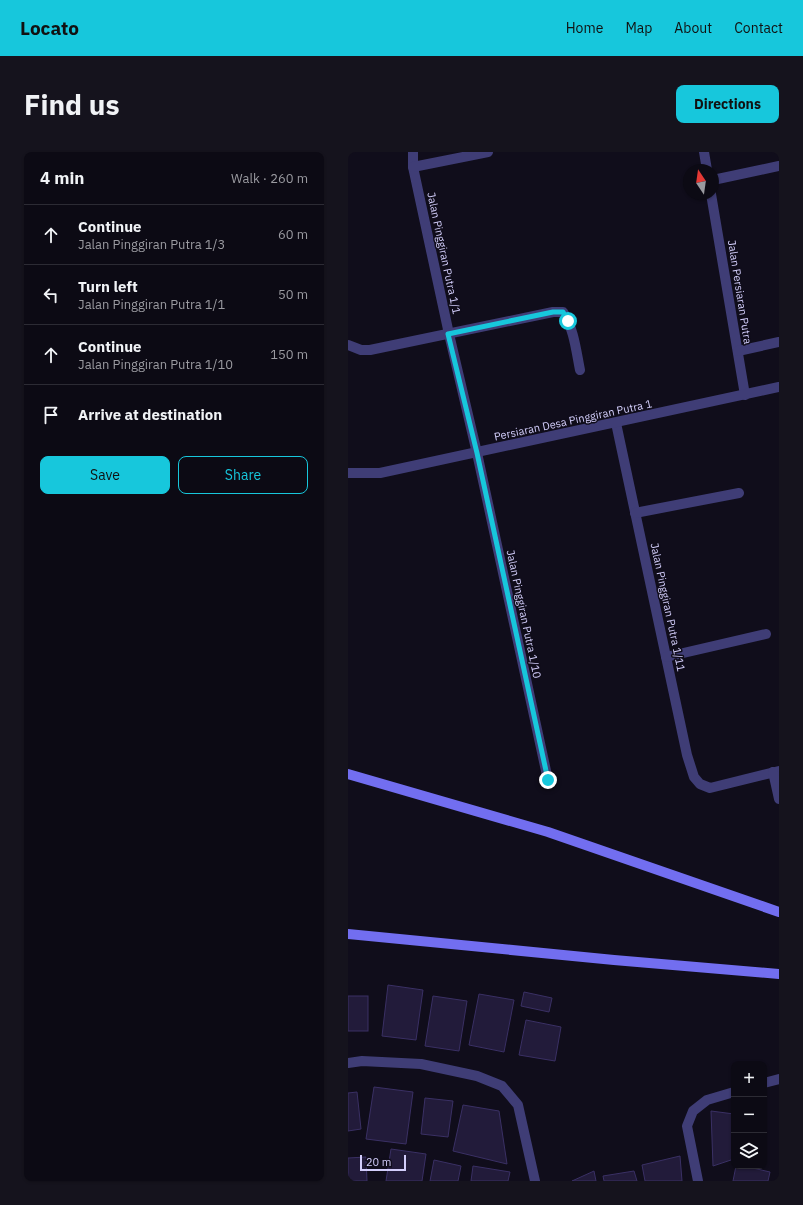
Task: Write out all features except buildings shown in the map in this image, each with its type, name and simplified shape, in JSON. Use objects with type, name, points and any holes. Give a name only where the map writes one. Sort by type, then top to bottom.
[{"type":"main road","points":[[348,774],[548,832],[779,912]]},
{"type":"main road","points":[[348,934],[779,974]]},
{"type":"street","name":"Jalan Pinggiran Putra 1/1","points":[[413,152],[413,167],[448,334],[477,453]]},
{"type":"street","points":[[413,167],[488,152]]},
{"type":"street","points":[[704,152],[707,164]]},
{"type":"street","points":[[719,179],[779,166]]},
{"type":"street","name":"Jalan Persiaran Putra","points":[[713,200],[745,395]]},
{"type":"street","points":[[348,345],[366,350],[553,312],[563,312],[572,332],[580,370]]},
{"type":"street","points":[[738,351],[779,342]]},
{"type":"street","name":"Persiaran Desa Pinggiran Putra 1","points":[[348,473],[380,473],[779,387]]},
{"type":"street","name":"Jalan Pinggiran Putra 1/11","points":[[616,423],[666,657],[694,777],[700,784],[710,788],[776,772]]},
{"type":"street","name":"Jalan Pinggiran Putra 1/10","points":[[477,453],[548,780]]},
{"type":"street","points":[[635,513],[739,493]]},
{"type":"street","points":[[666,657],[766,634]]},
{"type":"street","points":[[776,772],[779,799]]},
{"type":"street","points":[[348,1063],[362,1061],[421,1064],[478,1076],[502,1086],[518,1105],[535,1181]]},
{"type":"street","points":[[767,1082],[779,1079]]},
{"type":"street","points":[[698,1181],[687,1126],[693,1111],[707,1100],[731,1093]]},
{"type":"route","points":[[548,780],[477,453],[448,334],[553,312],[563,312],[568,321]]}]
